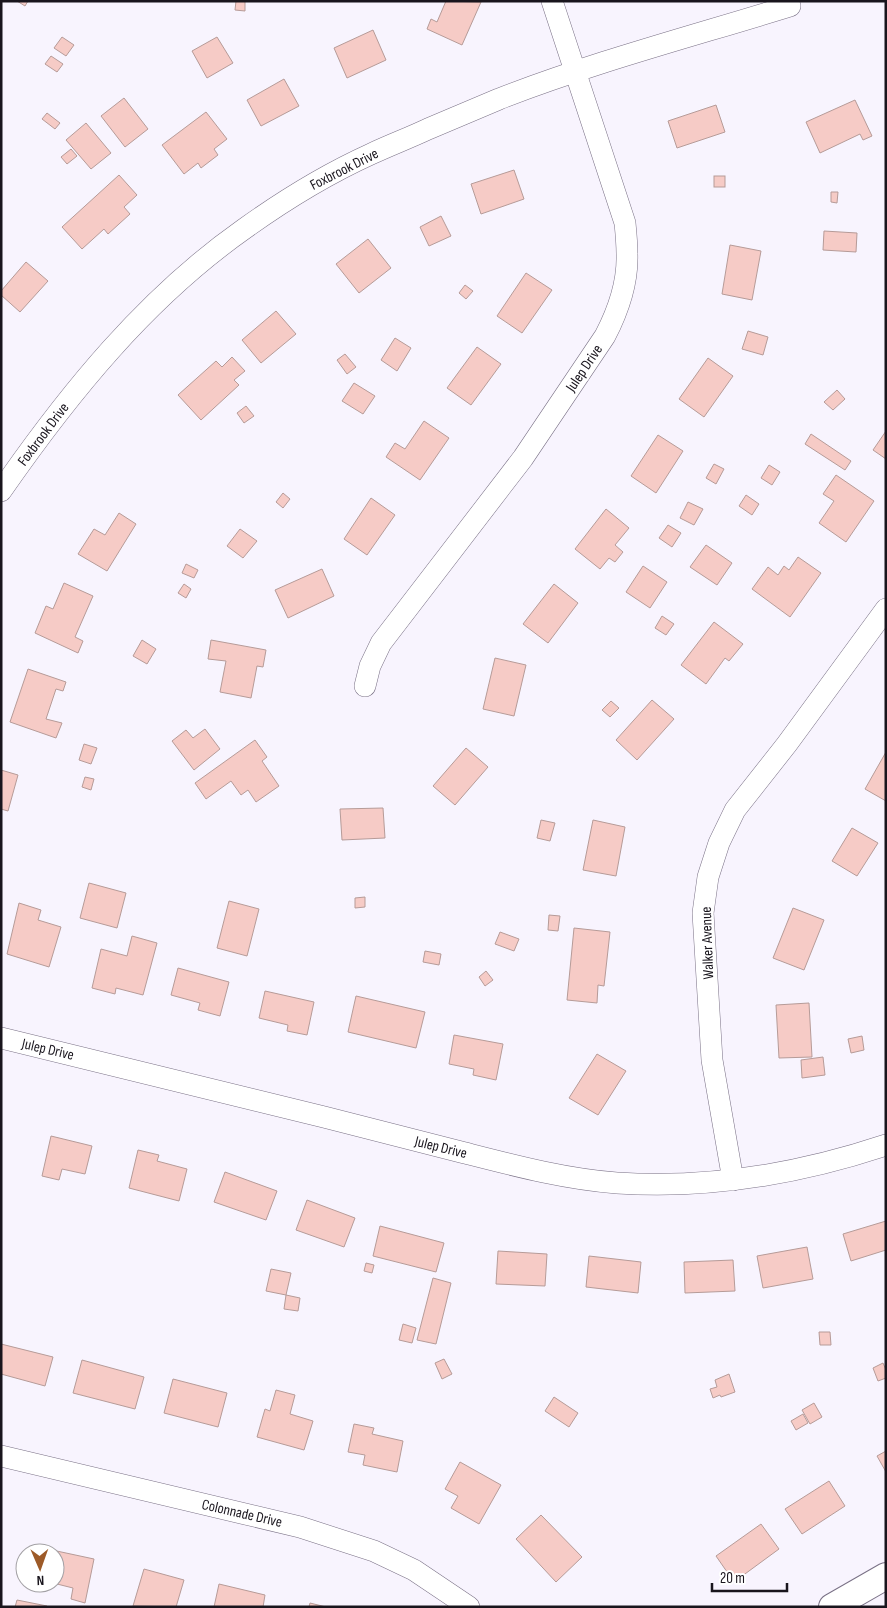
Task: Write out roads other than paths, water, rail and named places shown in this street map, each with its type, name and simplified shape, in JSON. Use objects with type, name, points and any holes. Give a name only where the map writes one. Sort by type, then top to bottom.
[{"type":"street","name":"Julep Drive","points":[[365,686],[370,666],[381,642],[524,458],[605,336],[614,318],[624,288],[628,256],[625,223],[552,1]]},
{"type":"street","name":"Foxbrook Drive","points":[[1,491],[30,448],[73,393],[131,327],[182,278],[243,229],[304,190],[370,154],[498,100],[576,72],[790,6]]},
{"type":"street","name":"Walker Avenue","points":[[733,1180],[712,1060],[703,914],[708,878],[719,843],[735,810],[787,744],[886,608]]},
{"type":"street","name":"Julep Drive","points":[[1,1038],[195,1084],[479,1157],[553,1174],[616,1182],[666,1185],[733,1180],[784,1173],[849,1158],[886,1146]]},
{"type":"street","name":"Colonnade Drive","points":[[1,1456],[300,1527],[374,1550],[414,1570],[470,1607]]},
{"type":"street","points":[[832,1607],[886,1576]]}]
